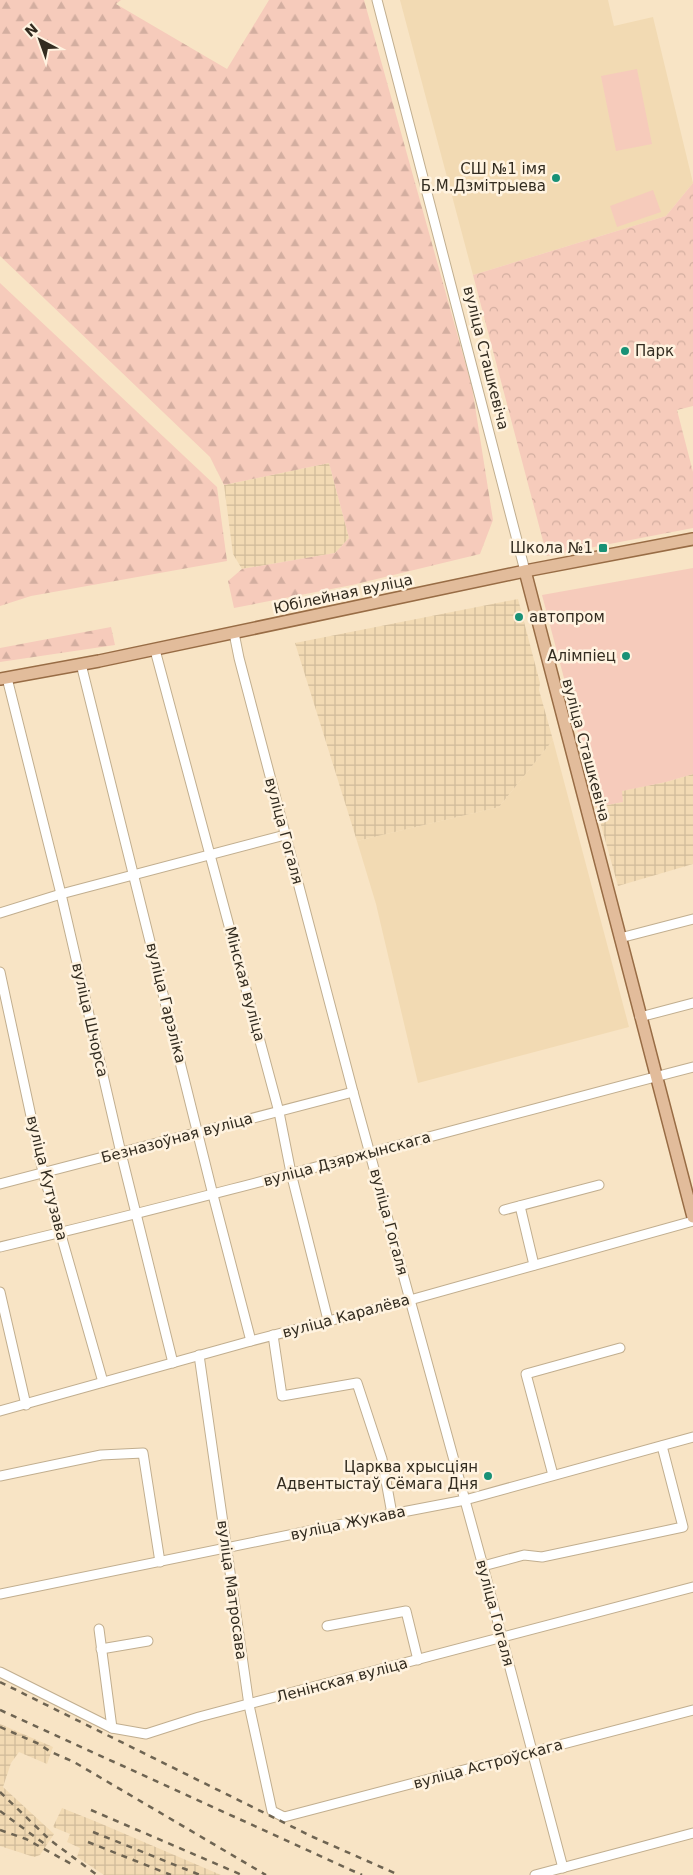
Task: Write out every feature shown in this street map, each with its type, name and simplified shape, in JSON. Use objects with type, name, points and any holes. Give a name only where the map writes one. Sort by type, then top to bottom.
[{"type":"main road","name":"Юбілейная вуліца","points":[[3,678],[155,650],[525,571],[693,539]]},
{"type":"main road","name":"вуліца Сташкевіча","points":[[525,571],[574,766],[693,1217]]},
{"type":"street","name":"вуліца Сташкевіча","points":[[377,0],[525,571]]},
{"type":"street","name":"вуліца Гогаля","points":[[234,633],[285,836],[564,1868]]},
{"type":"street","name":"Мінская вуліца","points":[[155,650],[279,1112],[291,1173],[328,1320]]},
{"type":"street","name":"вуліца Гарэліка","points":[[81,664],[135,874],[197,1133],[251,1341]]},
{"type":"street","name":"вуліца Шчорса","points":[[3,678],[61,894],[121,1153],[173,1363]]},
{"type":"street","points":[[0,913],[135,874],[285,836]]},
{"type":"street","points":[[620,938],[693,920]]},
{"type":"street","name":"вуліца Кутузава","points":[[0,972],[43,1172],[103,1382]]},
{"type":"street","points":[[640,1017],[693,1003]]},
{"type":"street","name":"вуліца Дзяржынскага","points":[[0,1247],[213,1195],[693,1068]]},
{"type":"street","name":"Безназоўная вуліца","points":[[0,1184],[354,1092]]},
{"type":"street","points":[[504,1210],[599,1185]]},
{"type":"street","points":[[520,1206],[534,1265]]},
{"type":"street","name":"вуліца Каралёва","points":[[0,1411],[693,1221]]},
{"type":"street","points":[[0,1292],[26,1405]]},
{"type":"street","points":[[273,1335],[282,1396],[357,1383],[382,1460],[392,1514]]},
{"type":"street","points":[[553,1475],[526,1374],[620,1348]]},
{"type":"street","name":"вуліца Матросава","points":[[199,1355],[249,1705],[272,1811],[284,1817]]},
{"type":"street","name":"вуліца Жукава","points":[[0,1594],[465,1500],[693,1437]]},
{"type":"street","points":[[483,1566],[524,1555],[542,1558],[683,1527],[662,1446]]},
{"type":"street","points":[[0,1476],[102,1455],[144,1454],[160,1562]]},
{"type":"street","name":"Ленінская вуліца","points":[[0,1672],[112,1728],[146,1734],[198,1717],[693,1587]]},
{"type":"street","points":[[327,1626],[406,1611],[418,1660]]},
{"type":"street","points":[[99,1629],[112,1728]]},
{"type":"street","points":[[101,1649],[148,1641]]},
{"type":"street","name":"вуліца Астроўскага","points":[[284,1817],[693,1710]]},
{"type":"street","points":[[535,1875],[693,1834]]},
{"type":"shaded area","points":[[400,0],[608,0],[614,26],[653,17],[693,183],[666,216],[473,275]]},
{"type":"shaded area","points":[[329,463],[349,538],[335,553],[242,569],[233,554],[224,485]]},
{"type":"shaded area","points":[[518,599],[540,683],[539,690],[553,740],[499,807],[357,841],[295,643]]},
{"type":"shaded area","points":[[553,740],[629,1027],[418,1083],[376,904],[357,841],[499,807]]},
{"type":"shaded area","points":[[693,774],[693,864],[618,886],[596,807],[623,802],[621,791],[666,782]]},
{"type":"shaded area","points":[[0,1724],[53,1747],[47,1764],[19,1752],[11,1763],[3,1787],[54,1834],[40,1855],[34,1857],[0,1846]]},
{"type":"shaded area","points":[[62,1808],[221,1875],[104,1875],[77,1857],[80,1848],[67,1842],[70,1834],[53,1827]]},
{"type":"green space","points":[[0,0],[121,0],[116,4],[227,69],[269,0],[364,0],[472,387],[493,520],[480,554],[352,585],[234,608],[228,581],[242,569],[335,553],[349,538],[329,463],[224,485],[210,457],[0,256]]},
{"type":"green space","points":[[637,69],[652,144],[616,151],[601,76]]},
{"type":"green space","points":[[693,183],[693,406],[677,410],[693,472],[693,528],[547,556],[473,275],[666,216]]},
{"type":"green space","points":[[653,190],[661,212],[617,227],[610,206]]},
{"type":"green space","points":[[0,283],[217,487],[227,561],[31,596],[0,606]]},
{"type":"green space","name":"Алімпіец","points":[[693,568],[693,774],[622,791],[623,802],[596,807],[542,595]]},
{"type":"green space","points":[[111,627],[115,645],[0,662],[0,648]]},
{"type":"railway","points":[[0,1682],[313,1837],[399,1875]]},
{"type":"railway","points":[[0,1710],[362,1875]]},
{"type":"railway","points":[[0,1727],[74,1762],[266,1875]]},
{"type":"railway","points":[[0,1792],[50,1840],[97,1875]]},
{"type":"railway","points":[[91,1810],[242,1875]]},
{"type":"railway","points":[[0,1811],[46,1845]]},
{"type":"railway","points":[[0,1830],[26,1839],[75,1866]]},
{"type":"railway","points":[[93,1832],[200,1875]]},
{"type":"railway","points":[[88,1842],[171,1875]]},
{"type":"place","name":"СШ №1 імя Б.М.Дзмітрыева","points":[[556,178]]},
{"type":"place","name":"Парк","points":[[625,351]]},
{"type":"place","name":"Школа №1","points":[[603,548]]},
{"type":"place","name":"автопром","points":[[519,617]]},
{"type":"place","name":"Алімпіец","points":[[626,656]]},
{"type":"place","name":"Царква хрысціян Адвентыстаў Сёмага Дня","points":[[488,1476]]}]
